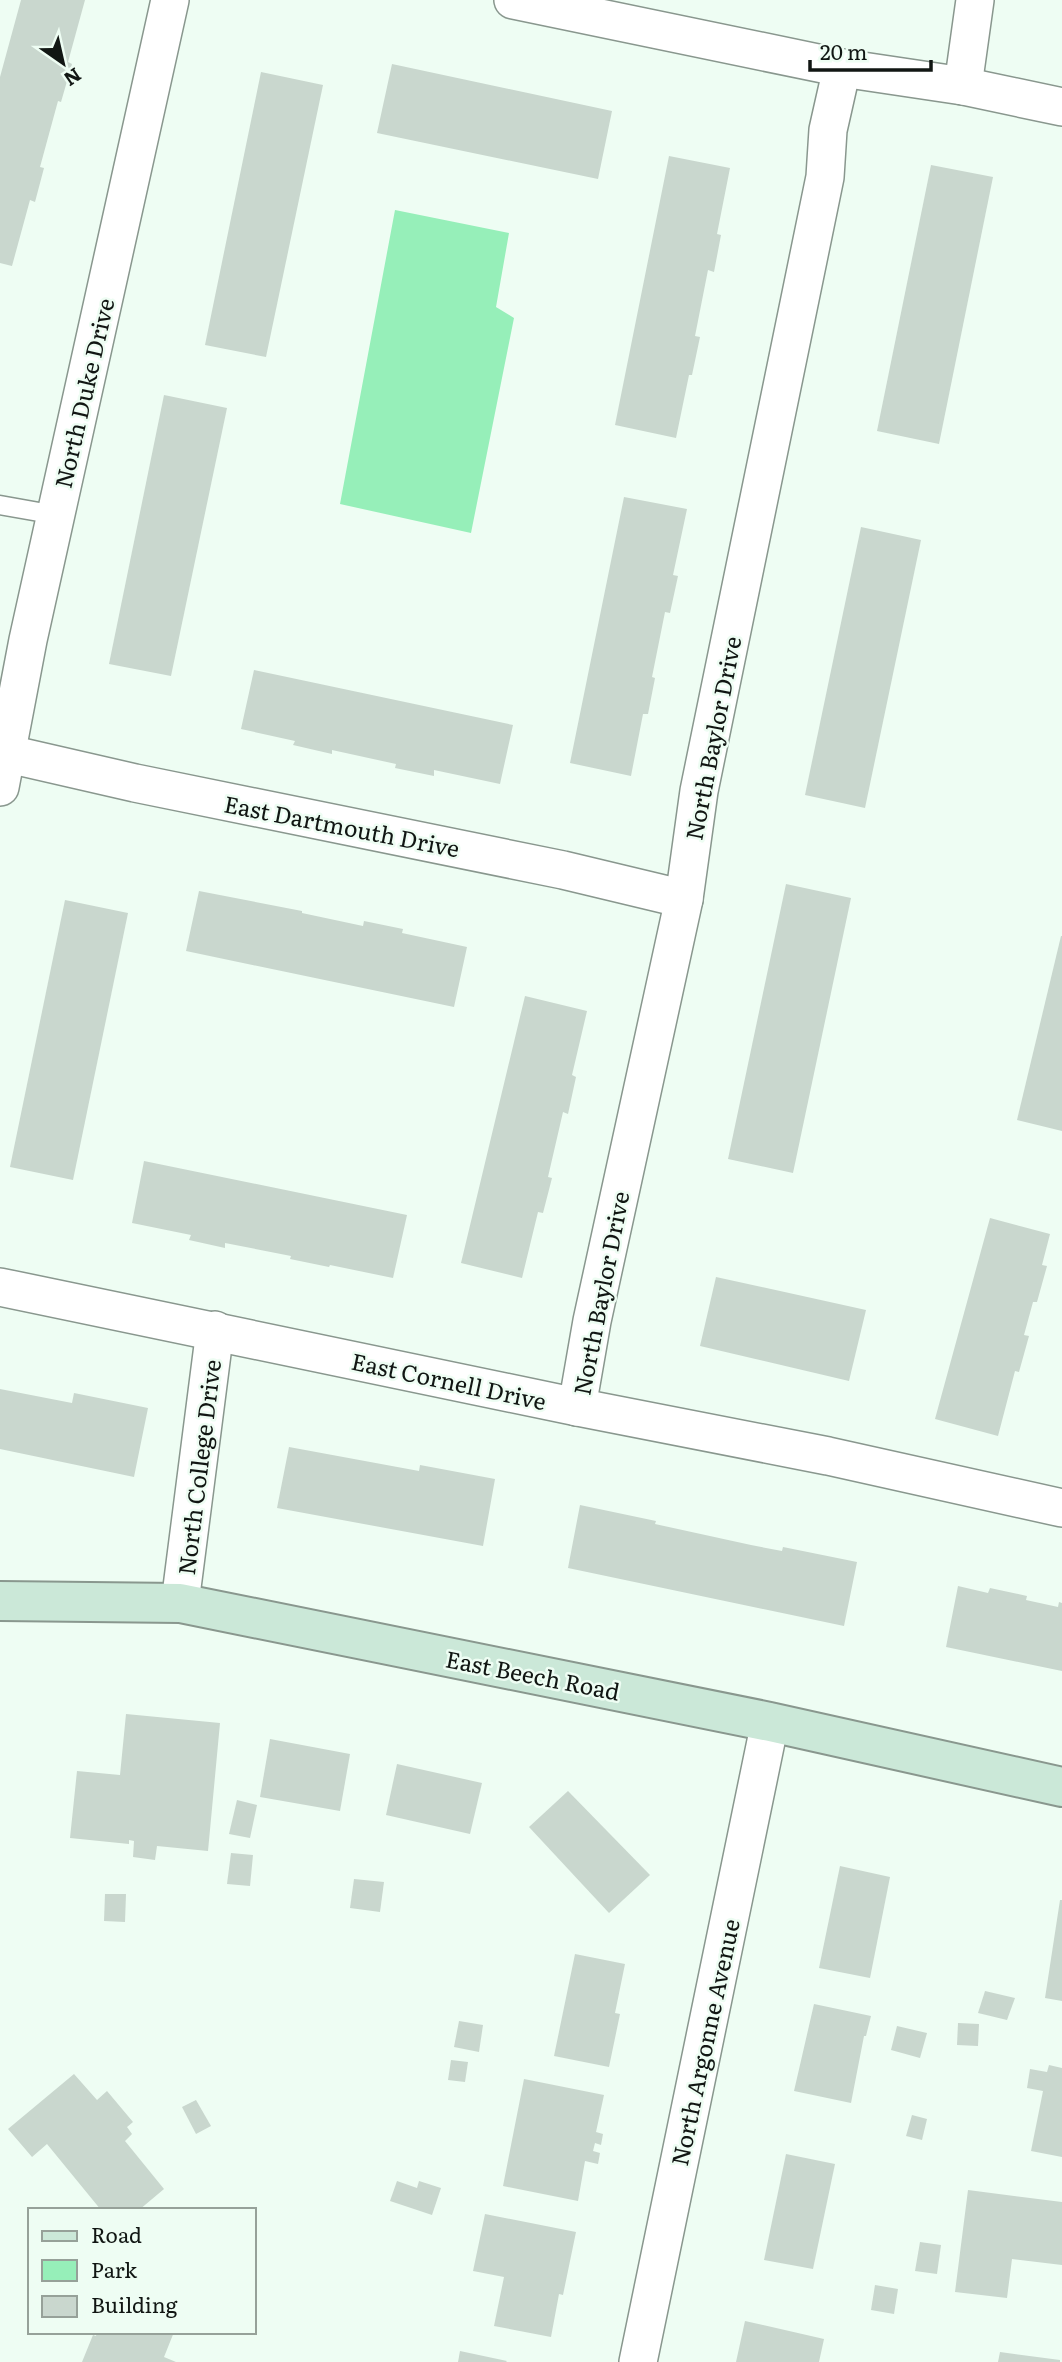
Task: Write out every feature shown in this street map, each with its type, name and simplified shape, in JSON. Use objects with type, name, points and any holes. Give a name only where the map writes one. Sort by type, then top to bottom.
[{"type":"street","name":"North Duke Drive","points":[[2,764],[170,0]]},
{"type":"street","points":[[963,86],[975,0]]},
{"type":"street","points":[[535,2],[842,68],[963,86],[1062,107]]},
{"type":"street","name":"North Baylor Drive","points":[[577,1407],[592,1321],[684,899],[699,791],[822,191],[828,130],[842,68]]},
{"type":"street","name":"East Dartmouth Drive","points":[[2,764],[148,786],[563,870],[684,899]]},
{"type":"street","name":"East Cornell Drive","points":[[0,1287],[577,1407],[828,1456],[1062,1508]]},
{"type":"street","name":"North College Drive","points":[[180,1603],[215,1330]]},
{"type":"street","name":"East Beech Road","points":[[0,1601],[180,1603],[770,1722],[1062,1787]]},
{"type":"street","name":"North Argonne Avenue","points":[[638,2362],[770,1722]]},
{"type":"lane","points":[[0,505],[56,515]]},
{"type":"green space","points":[[395,210],[509,233],[496,307],[514,318],[471,533],[340,504]]},
{"type":"building","points":[[21,0],[85,0],[68,62],[72,64],[61,102],[58,101],[40,167],[44,168],[35,202],[30,200],[12,266],[0,263],[0,77]]},
{"type":"building","points":[[392,64],[612,111],[598,179],[377,133]]},
{"type":"building","points":[[261,72],[323,85],[266,357],[205,345]]},
{"type":"building","points":[[669,156],[730,168],[717,234],[721,235],[714,272],[708,270],[695,336],[700,337],[676,438],[615,425]]},
{"type":"building","points":[[931,165],[993,177],[939,444],[877,431]]},
{"type":"building","points":[[164,395],[227,408],[171,676],[109,664]]},
{"type":"building","points":[[624,497],[687,509],[673,575],[678,576],[670,613],[665,612],[652,677],[655,678],[648,714],[643,714],[631,776],[570,763]]},
{"type":"building","points":[[861,527],[921,540],[865,808],[805,795]]},
{"type":"building","points":[[254,670],[513,725],[500,784],[434,770],[434,776],[395,768],[396,764],[332,750],[332,754],[293,745],[295,741],[241,729]]},
{"type":"building","points":[[786,884],[851,898],[793,1173],[728,1159]]},
{"type":"building","points":[[199,891],[363,926],[364,921],[403,929],[402,933],[467,947],[454,1007],[186,951]]},
{"type":"building","points":[[65,900],[128,913],[73,1180],[10,1167]]},
{"type":"building","points":[[1062,936],[1062,1131],[1017,1120]]},
{"type":"building","points":[[525,996],[587,1011],[572,1075],[576,1077],[568,1114],[563,1112],[548,1177],[552,1178],[543,1213],[538,1212],[522,1278],[461,1263]]},
{"type":"building","points":[[144,1161],[407,1215],[393,1278],[290,1259],[291,1256],[225,1243],[225,1248],[189,1240],[191,1235],[132,1223]]},
{"type":"building","points":[[990,1218],[1050,1234],[1042,1265],[1047,1266],[1024,1335],[1029,1336],[1019,1372],[1015,1371],[998,1436],[935,1419]]},
{"type":"building","points":[[716,1277],[866,1310],[849,1381],[700,1346]]},
{"type":"building","points":[[0,1389],[72,1403],[74,1393],[148,1408],[134,1477],[0,1449]]},
{"type":"building","points":[[289,1447],[419,1471],[420,1465],[495,1479],[483,1546],[277,1508]]},
{"type":"building","points":[[580,1505],[751,1545],[782,1551],[783,1547],[857,1562],[844,1626],[568,1568]]},
{"type":"building","points":[[958,1586],[988,1593],[990,1588],[1027,1596],[1026,1600],[1058,1607],[1059,1602],[1062,1603],[1062,1671],[946,1647]]},
{"type":"building","points":[[126,1714],[220,1723],[208,1851],[157,1846],[155,1860],[133,1857],[134,1841],[129,1840],[129,1844],[70,1838],[77,1771],[120,1775]]},
{"type":"building","points":[[270,1739],[350,1754],[340,1811],[260,1797]]},
{"type":"building","points":[[397,1764],[482,1783],[470,1834],[386,1815]]},
{"type":"building","points":[[568,1791],[650,1875],[609,1913],[529,1827]]},
{"type":"building","points":[[237,1800],[257,1805],[250,1838],[229,1834]]},
{"type":"building","points":[[231,1853],[253,1855],[250,1886],[227,1884]]},
{"type":"building","points":[[840,1866],[890,1877],[870,1978],[819,1968]]},
{"type":"building","points":[[354,1879],[384,1882],[380,1912],[350,1908]]},
{"type":"building","points":[[105,1894],[126,1894],[125,1922],[104,1921]]},
{"type":"building","points":[[1062,1900],[1062,2001],[1045,1998]]},
{"type":"building","points":[[575,1954],[625,1964],[615,2013],[620,2014],[609,2067],[554,2056]]},
{"type":"building","points":[[985,1991],[1015,1998],[1007,2020],[978,2013]]},
{"type":"building","points":[[814,2004],[871,2016],[864,2036],[851,2103],[794,2091]]},
{"type":"building","points":[[459,2021],[483,2025],[479,2052],[454,2047]]},
{"type":"building","points":[[958,2023],[979,2024],[978,2046],[957,2045]]},
{"type":"building","points":[[897,2026],[927,2033],[920,2058],[891,2050]]},
{"type":"building","points":[[451,2060],[468,2062],[465,2082],[448,2080]]},
{"type":"building","points":[[1049,2065],[1062,2068],[1062,2157],[1031,2151],[1043,2091],[1027,2088],[1030,2069],[1047,2072]]},
{"type":"building","points":[[74,2074],[97,2100],[107,2091],[133,2122],[127,2127],[132,2134],[125,2141],[164,2189],[141,2208],[99,2208],[47,2144],[32,2157],[8,2129]]},
{"type":"building","points":[[524,2079],[604,2095],[596,2132],[603,2134],[601,2145],[595,2143],[593,2151],[600,2153],[598,2164],[585,2161],[578,2201],[503,2186]]},
{"type":"building","points":[[196,2100],[211,2126],[196,2134],[182,2107]]},
{"type":"building","points":[[912,2115],[927,2119],[922,2140],[906,2136]]},
{"type":"building","points":[[786,2154],[835,2164],[813,2269],[764,2260]]},
{"type":"building","points":[[397,2181],[417,2188],[419,2181],[441,2188],[432,2215],[390,2201]]},
{"type":"building","points":[[968,2190],[1062,2202],[1062,2265],[1012,2259],[1007,2298],[955,2292]]},
{"type":"building","points":[[485,2214],[576,2232],[563,2295],[559,2294],[551,2337],[494,2326],[504,2277],[473,2271]]},
{"type":"building","points":[[920,2242],[941,2245],[937,2274],[915,2271]]},
{"type":"building","points":[[875,2285],[898,2289],[894,2314],[871,2310]]},
{"type":"building","points":[[745,2321],[824,2339],[819,2362],[736,2362]]},
{"type":"building","points":[[173,2334],[164,2357],[176,2362],[82,2362],[93,2335]]},
{"type":"building","points":[[460,2351],[507,2361],[458,2362]]},
{"type":"building","points":[[1000,2352],[1060,2360],[1060,2362],[998,2362]]}]
